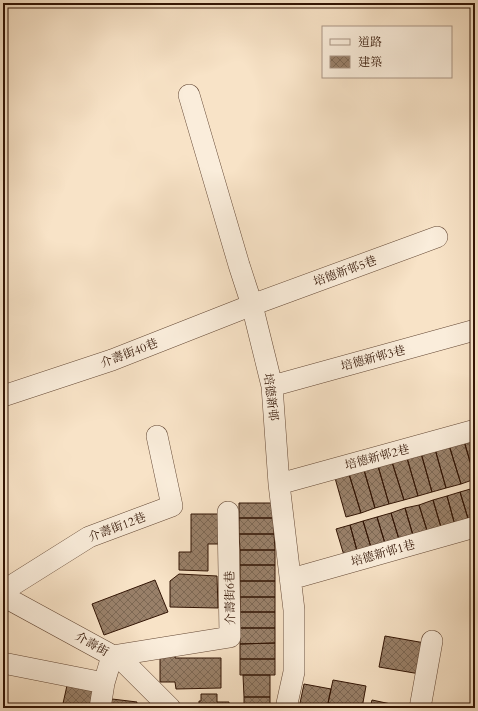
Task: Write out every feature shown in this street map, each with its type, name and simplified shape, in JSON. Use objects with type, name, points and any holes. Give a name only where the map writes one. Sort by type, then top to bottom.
[{"type":"lane","name":"培德新邨","points":[[189,95],[252,304],[272,386],[279,484],[294,610],[294,672],[286,708]]},
{"type":"lane","name":"培德新邨5巷","points":[[252,304],[438,237]]},
{"type":"lane","name":"介壽街40巷","points":[[3,396],[112,360],[252,304]]},
{"type":"lane","name":"培德新邨3巷","points":[[272,386],[475,330]]},
{"type":"lane","name":"培德新邨2巷","points":[[279,484],[475,430]]},
{"type":"lane","name":"介壽街12巷","points":[[3,590],[89,537],[172,506],[157,436]]},
{"type":"lane","name":"介壽街6巷","points":[[112,656],[230,637],[228,512]]},
{"type":"lane","name":"培德新邨1巷","points":[[291,579],[475,527]]},
{"type":"lane","name":"介壽街","points":[[3,596],[124,662],[170,708]]},
{"type":"lane","points":[[420,708],[432,641]]},
{"type":"lane","points":[[100,708],[104,683],[112,656]]},
{"type":"lane","points":[[3,663],[104,683]]},
{"type":"building","points":[[475,438],[475,478],[464,441]]},
{"type":"building","points":[[464,441],[475,479],[461,484],[449,445]]},
{"type":"building","points":[[449,445],[461,484],[446,488],[435,449]]},
{"type":"building","points":[[435,449],[446,488],[432,492],[421,453]]},
{"type":"building","points":[[421,453],[432,492],[418,496],[407,458]]},
{"type":"building","points":[[407,458],[418,496],[404,500],[392,462]]},
{"type":"building","points":[[392,462],[404,500],[389,504],[378,466]]},
{"type":"building","points":[[378,466],[389,504],[375,508],[364,470]]},
{"type":"building","points":[[364,470],[375,508],[361,513],[349,474]]},
{"type":"building","points":[[349,474],[361,513],[346,517],[335,478]]},
{"type":"building","points":[[474,488],[475,524],[470,525],[460,492]]},
{"type":"building","points":[[460,492],[470,525],[456,529],[447,496]]},
{"type":"building","points":[[447,496],[456,529],[443,534],[433,500]]},
{"type":"building","points":[[433,500],[443,534],[429,537],[419,505]]},
{"type":"building","points":[[239,503],[274,503],[274,518],[239,518]]},
{"type":"building","points":[[419,505],[429,537],[415,542],[405,508]]},
{"type":"building","points":[[405,508],[415,542],[401,546],[391,513]]},
{"type":"building","points":[[391,513],[401,546],[387,550],[377,517]]},
{"type":"building","points":[[191,514],[220,514],[220,544],[208,544],[208,571],[179,570],[179,552],[191,552]]},
{"type":"building","points":[[377,517],[387,550],[373,554],[363,521]]},
{"type":"building","points":[[239,518],[274,518],[274,534],[239,534]]},
{"type":"building","points":[[363,521],[373,554],[359,558],[350,525]]},
{"type":"building","points":[[350,525],[359,558],[346,562],[336,529]]},
{"type":"building","points":[[239,534],[274,534],[275,550],[240,550]]},
{"type":"building","points":[[240,550],[275,550],[275,565],[240,565]]},
{"type":"building","points":[[240,565],[275,565],[275,581],[240,581]]},
{"type":"building","points":[[179,574],[217,576],[218,608],[170,607],[170,581]]},
{"type":"building","points":[[155,580],[168,612],[104,635],[92,604]]},
{"type":"building","points":[[240,581],[275,581],[275,597],[240,597]]},
{"type":"building","points":[[240,597],[275,597],[275,612],[240,612]]},
{"type":"building","points":[[240,612],[275,612],[275,628],[240,628]]},
{"type":"building","points":[[240,628],[275,628],[275,643],[240,644]]},
{"type":"building","points":[[385,636],[425,643],[420,674],[379,667]]},
{"type":"building","points":[[275,643],[275,659],[240,659],[240,644]]},
{"type":"building","points":[[160,654],[176,654],[175,658],[221,658],[221,688],[176,689],[175,682],[160,682]]},
{"type":"building","points":[[240,659],[275,659],[275,675],[240,675]]},
{"type":"building","points":[[243,675],[270,675],[270,697],[244,697]]},
{"type":"building","points":[[333,680],[366,686],[362,708],[328,703]]},
{"type":"building","points":[[68,681],[96,687],[91,708],[62,708]]},
{"type":"building","points":[[304,684],[331,689],[327,708],[299,708]]},
{"type":"building","points":[[201,694],[217,694],[217,702],[229,702],[229,708],[199,708]]},
{"type":"building","points":[[244,697],[270,697],[270,708],[244,708]]},
{"type":"building","points":[[112,699],[137,702],[136,708],[110,708]]},
{"type":"building","points":[[372,700],[405,707],[405,708],[370,708]]},
{"type":"building","points":[[328,703],[355,708],[327,708]]}]
